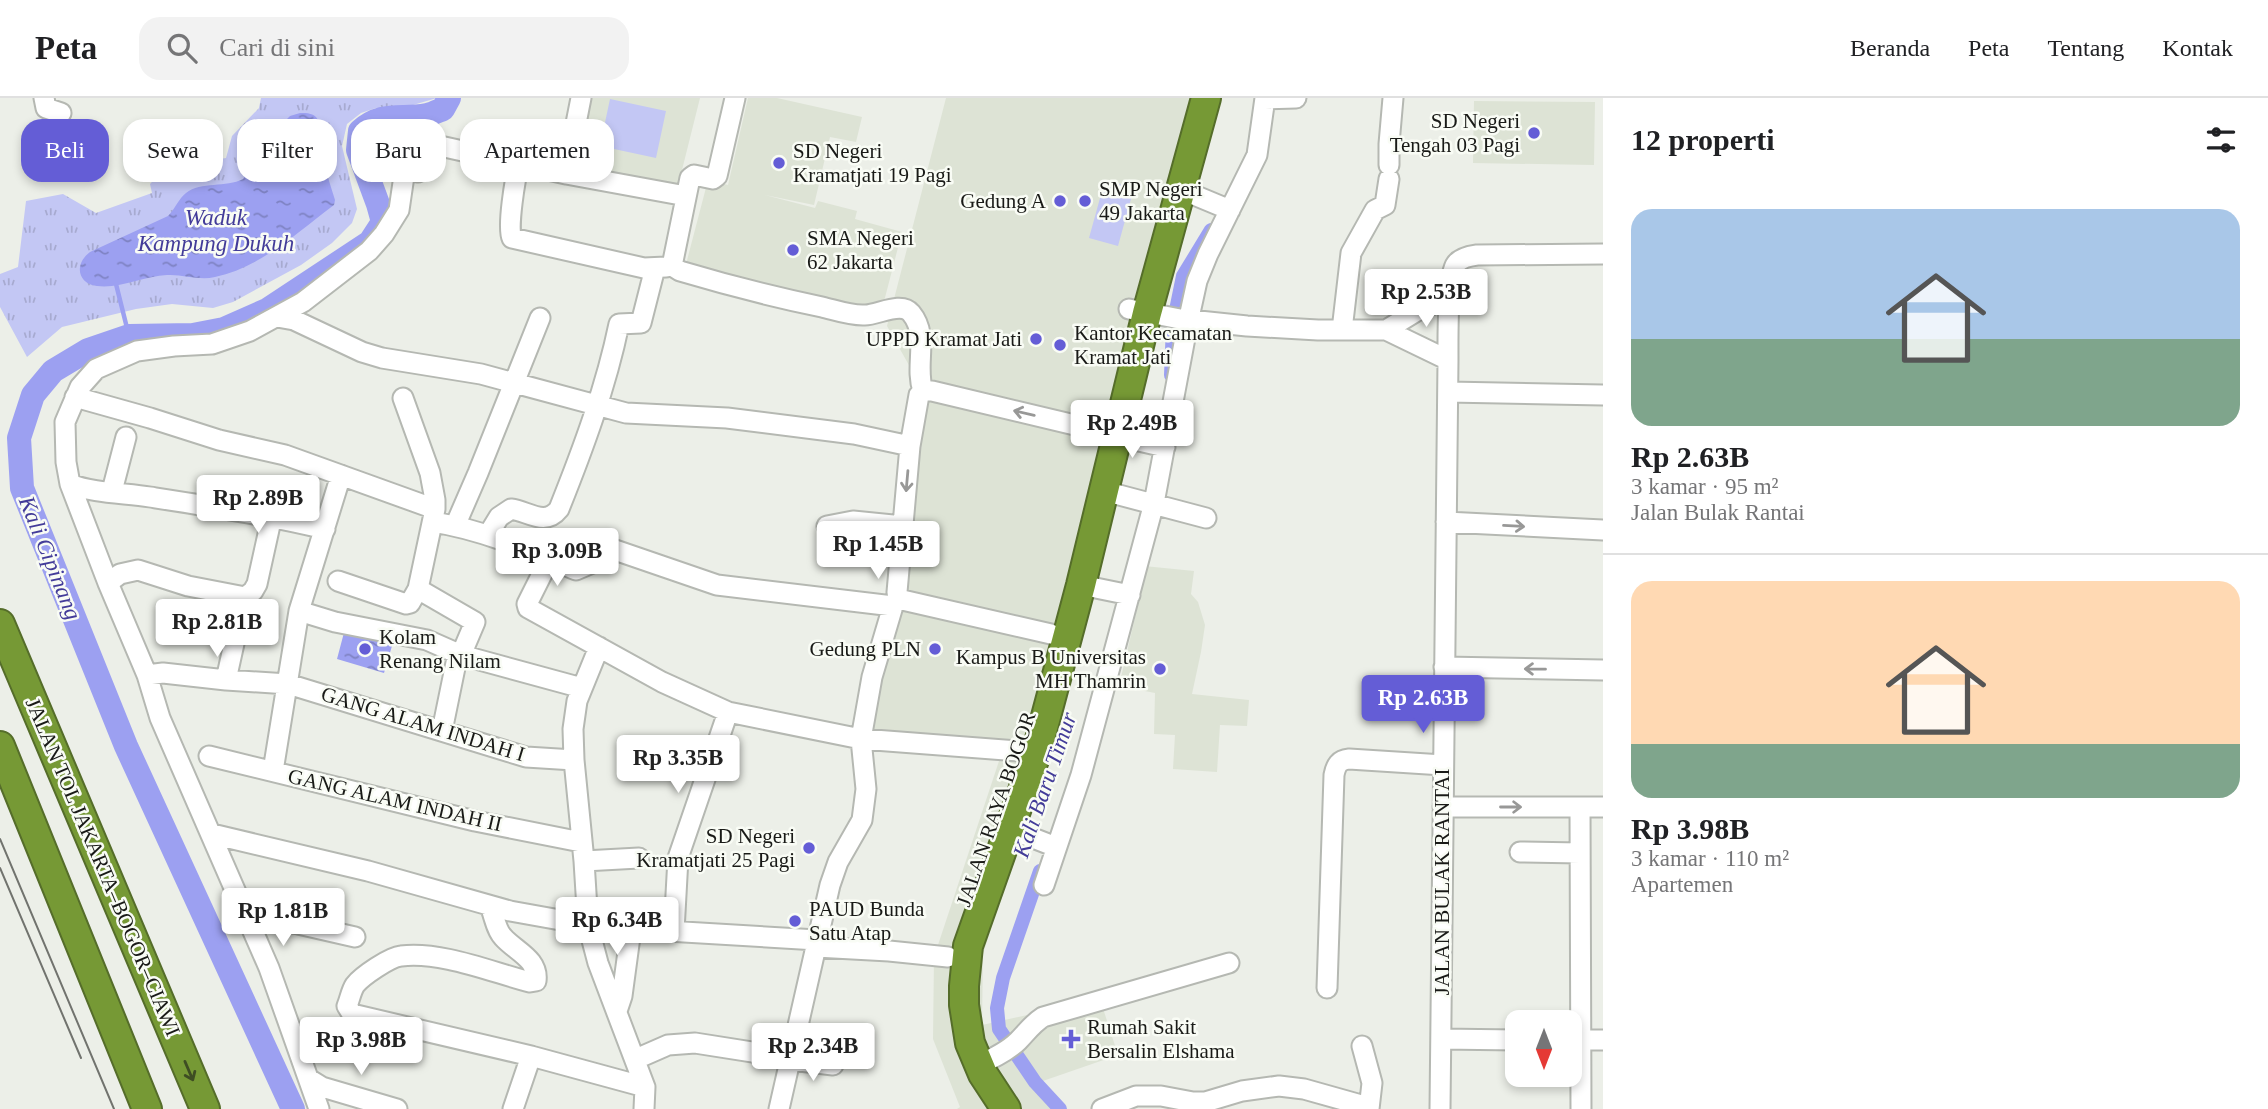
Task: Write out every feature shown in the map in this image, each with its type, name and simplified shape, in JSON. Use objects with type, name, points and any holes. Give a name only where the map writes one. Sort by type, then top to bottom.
[{"type":"highway","name":"JALAN RAYA BOGOR","points":[[1162,315],[1188,98]]},
{"type":"highway","name":"JALAN RAYA BOGOR","points":[[1006,1109],[987,1061],[970,1044],[964,986],[966,963],[974,927],[1037,754],[1109,433],[1162,315],[1182,190],[1206,98]]},
{"type":"highway","name":"JALAN RAYA BOGOR","points":[[984,1109],[959,1070],[954,1055],[947,1003],[948,957],[956,924],[1019,751],[1051,634],[1078,572],[1104,491],[1109,433]]},
{"type":"highway","name":"JALAN TOL JAKARTA–BOGOR–CIAWI","points":[[0,624],[205,1109]]},
{"type":"highway","points":[[0,746],[147,1109]]},
{"type":"highway","points":[[0,800],[67,956],[117,1039]]},
{"type":"street","points":[[44,98],[46,108],[61,113]]},
{"type":"street","points":[[577,119],[581,98]]},
{"type":"street","points":[[488,535],[499,517],[510,509],[540,518],[555,514],[575,470],[613,352],[619,324],[640,324],[663,267],[692,176],[712,179],[717,176],[735,98]]},
{"type":"street","points":[[1045,886],[1051,844],[1081,775],[1161,446],[1162,315],[1201,272],[1223,208],[1257,155],[1265,99],[1296,98]]},
{"type":"street","points":[[1342,330],[1351,253],[1375,210],[1385,205],[1393,98]]},
{"type":"street","points":[[319,1109],[270,968],[160,718],[147,675],[70,484],[66,463],[65,422],[79,387],[96,369],[136,351],[212,344],[250,331],[303,302],[369,251],[392,223],[399,210],[405,169],[418,172],[429,145],[460,151]]},
{"type":"street","points":[[515,182],[509,232],[512,238],[613,262],[663,267],[766,296],[864,316],[902,307],[909,310],[919,326],[922,339],[920,383],[923,391]]},
{"type":"street","points":[[610,182],[686,196]]},
{"type":"street","points":[[1182,190],[1223,208]]},
{"type":"street","name":"JALAN BULAK RANTAI","points":[[1440,1109],[1448,360],[1454,266],[1458,261],[1471,256],[1603,254]]},
{"type":"street","points":[[1386,330],[1417,311],[1450,297]]},
{"type":"street","points":[[1162,315],[1247,326],[1386,330],[1448,360]]},
{"type":"street","points":[[277,317],[294,320],[362,352],[382,358],[481,374],[625,413],[727,418],[854,434],[910,446]]},
{"type":"street","points":[[455,526],[540,318]]},
{"type":"street","points":[[923,391],[1161,446]]},
{"type":"street","points":[[779,1109],[830,885],[838,862],[862,820],[866,789],[861,739],[872,677],[896,602],[910,446],[919,396],[923,391]]},
{"type":"street","points":[[1448,392],[1603,395]]},
{"type":"street","points":[[75,397],[219,440],[285,455],[341,475],[455,526],[488,535],[574,569],[580,570],[615,550],[717,585],[896,602],[1051,634]]},
{"type":"street","points":[[338,581],[406,604],[412,600],[418,589],[435,500],[430,473],[403,398]]},
{"type":"street","points":[[112,491],[126,437]]},
{"type":"street","points":[[272,771],[299,611],[341,475]]},
{"type":"street","points":[[70,484],[85,489],[272,516],[325,529]]},
{"type":"street","points":[[1104,491],[1206,518]]},
{"type":"street","points":[[226,680],[244,598],[257,584],[272,516]]},
{"type":"street","points":[[827,526],[853,521],[903,526]]},
{"type":"street","points":[[1446,522],[1603,530]]},
{"type":"street","points":[[550,558],[527,606],[662,682],[728,712],[861,739],[1019,751]]},
{"type":"street","points":[[108,583],[120,575],[138,570],[188,586],[244,598]]},
{"type":"street","points":[[1078,572],[1124,594]]},
{"type":"street","points":[[418,589],[475,622],[459,654],[442,731]]},
{"type":"street","points":[[299,611],[335,622],[427,640],[459,654],[582,688]]},
{"type":"street","points":[[599,647],[577,701],[573,729],[588,916],[598,963],[645,1087],[644,1109]]},
{"type":"street","points":[[1444,667],[1603,670]]},
{"type":"street","name":"GANG ALAM INDAH I","points":[[147,675],[163,673],[288,684],[526,757],[574,761]]},
{"type":"street","points":[[674,931],[678,858],[728,712]]},
{"type":"street","name":"GANG ALAM INDAH II","points":[[209,756],[475,821],[583,852],[639,858]]},
{"type":"street","points":[[1327,988],[1334,775],[1337,765],[1349,759],[1443,765]]},
{"type":"street","points":[[1443,807],[1603,807]]},
{"type":"street","points":[[1577,1010],[1580,807]]},
{"type":"street","points":[[1010,829],[1051,844]]},
{"type":"street","points":[[212,834],[368,871],[539,918],[588,916],[674,931],[948,957]]},
{"type":"street","points":[[1520,852],[1580,853]]},
{"type":"street","points":[[489,906],[500,934],[519,949],[535,969],[536,981],[530,982],[443,958],[394,957],[362,978],[354,987],[347,1006],[352,1014],[531,1056],[645,1087]]},
{"type":"street","points":[[247,916],[355,937]]},
{"type":"street","points":[[617,1011],[622,996],[632,922]]},
{"type":"street","points":[[987,1061],[1016,1043],[1030,1026],[1043,1017],[1230,963]]},
{"type":"street","points":[[1441,1039],[1505,1040]]},
{"type":"street","points":[[1582,1040],[1603,1041]]},
{"type":"street","points":[[636,1059],[668,1045],[695,1043],[833,1065]]},
{"type":"street","points":[[1102,1109],[1136,1096],[1224,1103],[1242,1091],[1289,1087],[1368,1108],[1372,1083],[1362,1045]]},
{"type":"street","points":[[513,1109],[531,1056]]},
{"type":"street","points":[[309,1080],[322,1087],[397,1109]]},
{"type":"street","points":[[1579,1087],[1581,1109]]},
{"type":"shaded area","points":[[583,98],[700,98],[677,190],[614,177],[614,119],[579,119]]},
{"type":"shaded area","name":"SMA Negeri 62 Jakarta","points":[[748,98],[777,98],[862,117],[856,142],[830,137],[814,205],[765,195],[815,208],[818,201],[857,211],[855,219],[902,232],[880,317],[685,268],[708,180],[728,185]]},
{"type":"shaded area","points":[[946,98],[1213,98],[1178,227],[1074,669],[983,954],[982,1025],[1100,999],[1118,1055],[1040,1082],[1063,1109],[957,1109],[960,1107],[933,1039],[934,957],[1000,758],[861,737],[890,595],[915,376],[887,326]]},
{"type":"shaded area","name":"SD Negeri Tengah 03 Pagi","points":[[1474,101],[1595,102],[1594,165],[1473,163]]},
{"type":"shaded area","name":"Kampus B Universitas MH Thamrin","points":[[1144,566],[1194,571],[1191,594],[1198,602],[1205,625],[1192,694],[1249,700],[1247,726],[1220,725],[1217,772],[1173,769],[1175,735],[1154,734],[1155,693],[1119,686],[1141,592]]},
{"type":"green space","points":[[261,98],[437,98],[406,107],[376,108],[351,119],[347,124],[342,146],[357,209],[352,223],[332,243],[301,265],[233,302],[213,308],[172,304],[136,309],[62,327],[27,357],[0,307],[0,274],[18,267],[26,201],[63,194],[96,213],[152,193],[152,182],[223,182],[223,158],[226,158],[232,136],[237,131],[237,182],[337,182],[337,119],[248,119],[259,108]]},
{"type":"green space","points":[[610,99],[666,111],[656,158],[614,149],[614,119],[606,119]]},
{"type":"green space","points":[[1105,180],[1134,188],[1118,246],[1089,238]]},
{"type":"water","name":"Waduk Kampung Dukuh","points":[[308,113],[318,119],[287,119]]},
{"type":"water","name":"Waduk Kampung Dukuh","points":[[236,182],[329,182],[334,205],[263,257],[215,277],[167,275],[97,286],[82,277],[80,267],[90,252],[168,216],[192,189]]},
{"type":"water","name":"Kolam Renang Nilam","points":[[346,625],[394,639],[384,673],[337,659]]},
{"type":"waterway","name":"Kali Cipinang","points":[[293,1109],[126,746],[22,488],[19,438],[33,395],[53,371],[88,350],[129,336],[193,335],[224,329],[267,310],[370,242],[383,222],[358,150],[360,131],[384,118],[433,113],[443,109],[449,98]]},
{"type":"waterway","name":"Kali Baru Timur","points":[[1171,375],[1173,325],[1183,276],[1211,230]]},
{"type":"waterway","points":[[116,284],[129,336]]},
{"type":"waterway","name":"Kali Baru Timur","points":[[1040,871],[1003,978],[997,1008],[999,1029],[1035,1082],[1060,1109]]},
{"type":"tram line","points":[[0,839],[114,1109]]},
{"type":"tram line","points":[[0,868],[81,1058]]},
{"type":"place","name":"SD Negeri Tengah 03 Pagi","points":[[1534,133]]},
{"type":"place","name":"SD Negeri Kramatjati 19 Pagi","points":[[779,163]]},
{"type":"place","name":"Gedung A","points":[[1060,201]]},
{"type":"place","name":"SMP Negeri 49 Jakarta","points":[[1085,201]]},
{"type":"place","name":"SMA Negeri 62 Jakarta","points":[[793,250]]},
{"type":"place","name":"UPPD Kramat Jati","points":[[1036,339]]},
{"type":"place","name":"Kantor Kecamatan Kramat Jati","points":[[1060,345]]},
{"type":"place","name":"Kolam Renang Nilam","points":[[365,649]]},
{"type":"place","name":"Gedung PLN","points":[[935,649]]},
{"type":"place","name":"Kampus B Universitas MH Thamrin","points":[[1160,669]]},
{"type":"place","name":"SD Negeri Kramatjati 25 Pagi","points":[[809,848]]},
{"type":"place","name":"PAUD Bunda Satu Atap","points":[[795,921]]},
{"type":"place","name":"Rumah Sakit Bersalin Elshama","points":[[1071,1039]]}]
